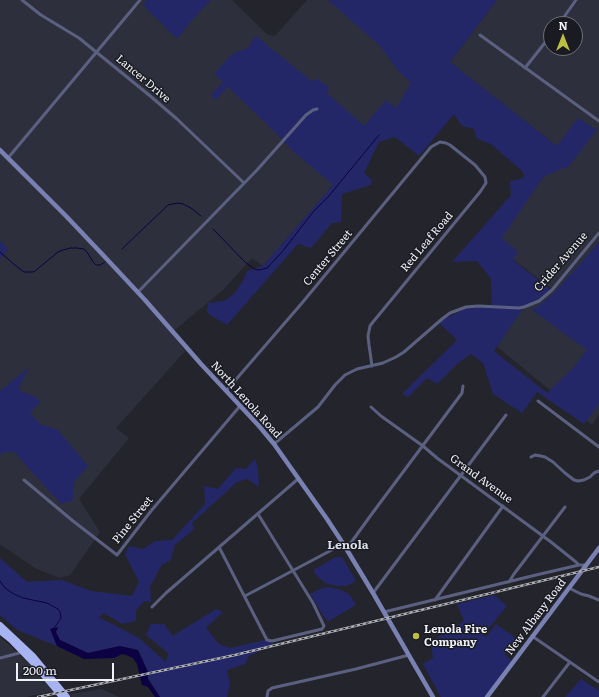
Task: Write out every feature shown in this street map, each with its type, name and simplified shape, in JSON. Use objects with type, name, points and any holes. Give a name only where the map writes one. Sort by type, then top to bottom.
[{"type":"highway","points":[[0,625],[33,656],[67,697]]},
{"type":"highway","points":[[0,631],[40,670],[62,697]]},
{"type":"main road","name":"North Lenola Road","points":[[0,150],[79,228],[274,444],[327,519],[344,546],[433,697]]},
{"type":"main road","name":"New Albany Road","points":[[486,697],[599,548]]},
{"type":"street","name":"Lancer Drive","points":[[22,0],[41,15],[76,35],[170,112],[244,184]]},
{"type":"street","points":[[8,158],[140,0]]},
{"type":"street","points":[[565,16],[576,0]]},
{"type":"street","points":[[480,35],[599,121]]},
{"type":"street","points":[[526,68],[543,46]]},
{"type":"street","points":[[138,292],[244,184],[306,115],[317,109]]},
{"type":"street","name":"Center Street","points":[[226,391],[422,158],[436,143],[446,143]]},
{"type":"street","name":"Red Leaf Road","points":[[372,366],[368,345],[370,326],[486,183],[485,177],[476,165],[446,143]]},
{"type":"street","name":"Crider Avenue","points":[[274,444],[318,407],[342,378],[352,371],[388,361],[400,354],[446,316],[455,311],[466,307],[478,306],[519,308],[539,301],[552,290],[599,232]]},
{"type":"street","points":[[245,596],[293,570],[350,544],[462,393],[463,386]]},
{"type":"street","points":[[538,401],[599,447]]},
{"type":"street","name":"Pine Street","points":[[24,480],[117,555],[240,406]]},
{"type":"street","name":"Grand Avenue","points":[[371,407],[543,536],[579,565]]},
{"type":"street","points":[[373,593],[506,415]]},
{"type":"street","points":[[531,457],[545,457],[574,480],[578,481],[584,480],[599,471]]},
{"type":"street","points":[[152,607],[158,600],[298,479]]},
{"type":"street","points":[[434,600],[503,506]]},
{"type":"street","points":[[509,582],[565,507]]},
{"type":"street","points":[[219,547],[267,640],[272,641],[322,629],[324,626],[313,603],[258,514]]},
{"type":"street","points":[[384,612],[579,565],[586,565]]},
{"type":"street","points":[[569,588],[599,600]]},
{"type":"street","points":[[532,636],[599,682]]},
{"type":"street","points":[[0,658],[23,652]]},
{"type":"street","points":[[267,697],[269,690],[278,686],[368,666],[409,655]]},
{"type":"street","points":[[543,697],[570,662]]},
{"type":"shaded area","points":[[0,0],[147,0],[143,5],[194,18],[211,0],[232,0],[268,35],[275,36],[307,0],[329,0],[419,78],[397,109],[263,266],[252,258],[223,290],[171,333],[185,351],[116,428],[129,438],[79,499],[100,532],[70,575],[59,578],[35,568],[0,544]]},
{"type":"shaded area","points":[[147,0],[211,0],[177,39],[143,5]]},
{"type":"shaded area","points":[[328,0],[497,0],[450,62],[557,146],[578,118],[597,130],[569,166],[544,176],[502,238],[518,252],[513,260],[551,290],[530,305],[524,307],[494,351],[547,393],[573,368],[587,350],[532,310],[556,291],[599,242],[599,404],[584,424],[537,392],[522,413],[493,394],[483,363],[471,354],[457,364],[437,384],[427,378],[408,397],[402,394],[457,340],[438,322],[469,307],[492,308],[491,279],[477,261],[452,262],[511,195],[510,181],[524,178],[523,172],[491,144],[477,139],[474,129],[462,126],[454,114],[419,156],[395,137],[379,142],[364,173],[372,180],[371,185],[342,194],[341,222],[332,223],[311,248],[298,244],[227,325],[207,313],[208,303],[224,301],[234,294],[244,279],[247,271],[263,266],[333,185],[293,151],[228,87],[216,100],[211,95],[223,82],[214,74],[232,54],[248,48],[253,39],[257,36],[313,82],[316,78],[329,87],[327,94],[364,126],[386,100],[396,108],[411,83],[399,72],[380,46]]},
{"type":"shaded area","points":[[497,0],[599,0],[599,414],[592,425],[482,334],[499,307],[534,303],[552,289],[493,244],[563,151],[450,62]]},
{"type":"shaded area","points":[[0,241],[8,249],[0,259]]},
{"type":"shaded area","points":[[29,367],[18,390],[41,401],[30,413],[40,424],[58,430],[88,466],[74,482],[73,500],[61,504],[14,452],[3,452],[0,455],[0,391]]},
{"type":"shaded area","points":[[255,459],[258,468],[259,487],[247,479],[237,482],[192,523],[194,529],[175,545],[170,561],[162,564],[150,587],[151,602],[145,601],[136,610],[136,621],[122,624],[104,613],[99,617],[139,638],[166,662],[168,653],[146,635],[151,624],[164,624],[173,636],[216,609],[223,612],[206,628],[219,644],[230,648],[269,639],[273,645],[249,656],[245,664],[227,670],[230,684],[227,697],[160,697],[148,678],[148,672],[138,650],[120,646],[88,653],[60,640],[56,632],[58,628],[51,629],[57,646],[17,630],[0,615],[0,558],[27,582],[62,580],[91,591],[132,596],[139,582],[125,554],[129,546],[143,549],[155,541],[172,540],[205,504],[204,486],[218,489],[236,468],[246,469]]},
{"type":"shaded area","points":[[336,557],[342,557],[356,581],[346,586],[336,586],[325,583],[316,575],[313,570]]},
{"type":"shaded area","points":[[327,587],[338,589],[350,595],[356,605],[329,621],[326,620],[310,594]]},
{"type":"shaded area","points":[[494,595],[507,606],[483,635],[486,637],[496,624],[517,639],[505,655],[513,662],[486,697],[441,697],[423,664],[433,658],[431,642],[464,621],[457,604]]},
{"type":"shaded area","points":[[58,627],[56,632],[60,640],[88,653],[120,646],[138,650],[148,672],[148,679],[160,697],[155,697],[148,687],[142,685],[137,664],[133,658],[122,654],[114,658],[84,659],[57,646],[50,629]]},
{"type":"shaded area","points":[[0,637],[38,673],[53,691],[26,697],[0,697]]},
{"type":"shaded area","points":[[581,679],[599,691],[599,697],[565,697]]},
{"type":"shaded area","points":[[102,689],[119,697],[72,697],[70,694]]},
{"type":"waterway","points":[[213,229],[245,262],[254,269],[259,270],[267,268],[379,135]]},
{"type":"waterway","points":[[122,249],[168,205],[178,203],[183,204],[201,216]]},
{"type":"waterway","points":[[0,252],[24,272],[35,271],[58,252],[70,248],[84,249],[96,265],[100,265],[105,262]]},
{"type":"waterway","points":[[0,581],[4,587],[12,593],[23,598],[47,603],[58,609],[61,618],[54,628]]},
{"type":"railway","points":[[38,697],[235,655],[599,567]]},
{"type":"place","name":"Lenola Fire Company","points":[[416,636]]},
{"type":"district","name":"Lenola","points":[[348,545]]}]
